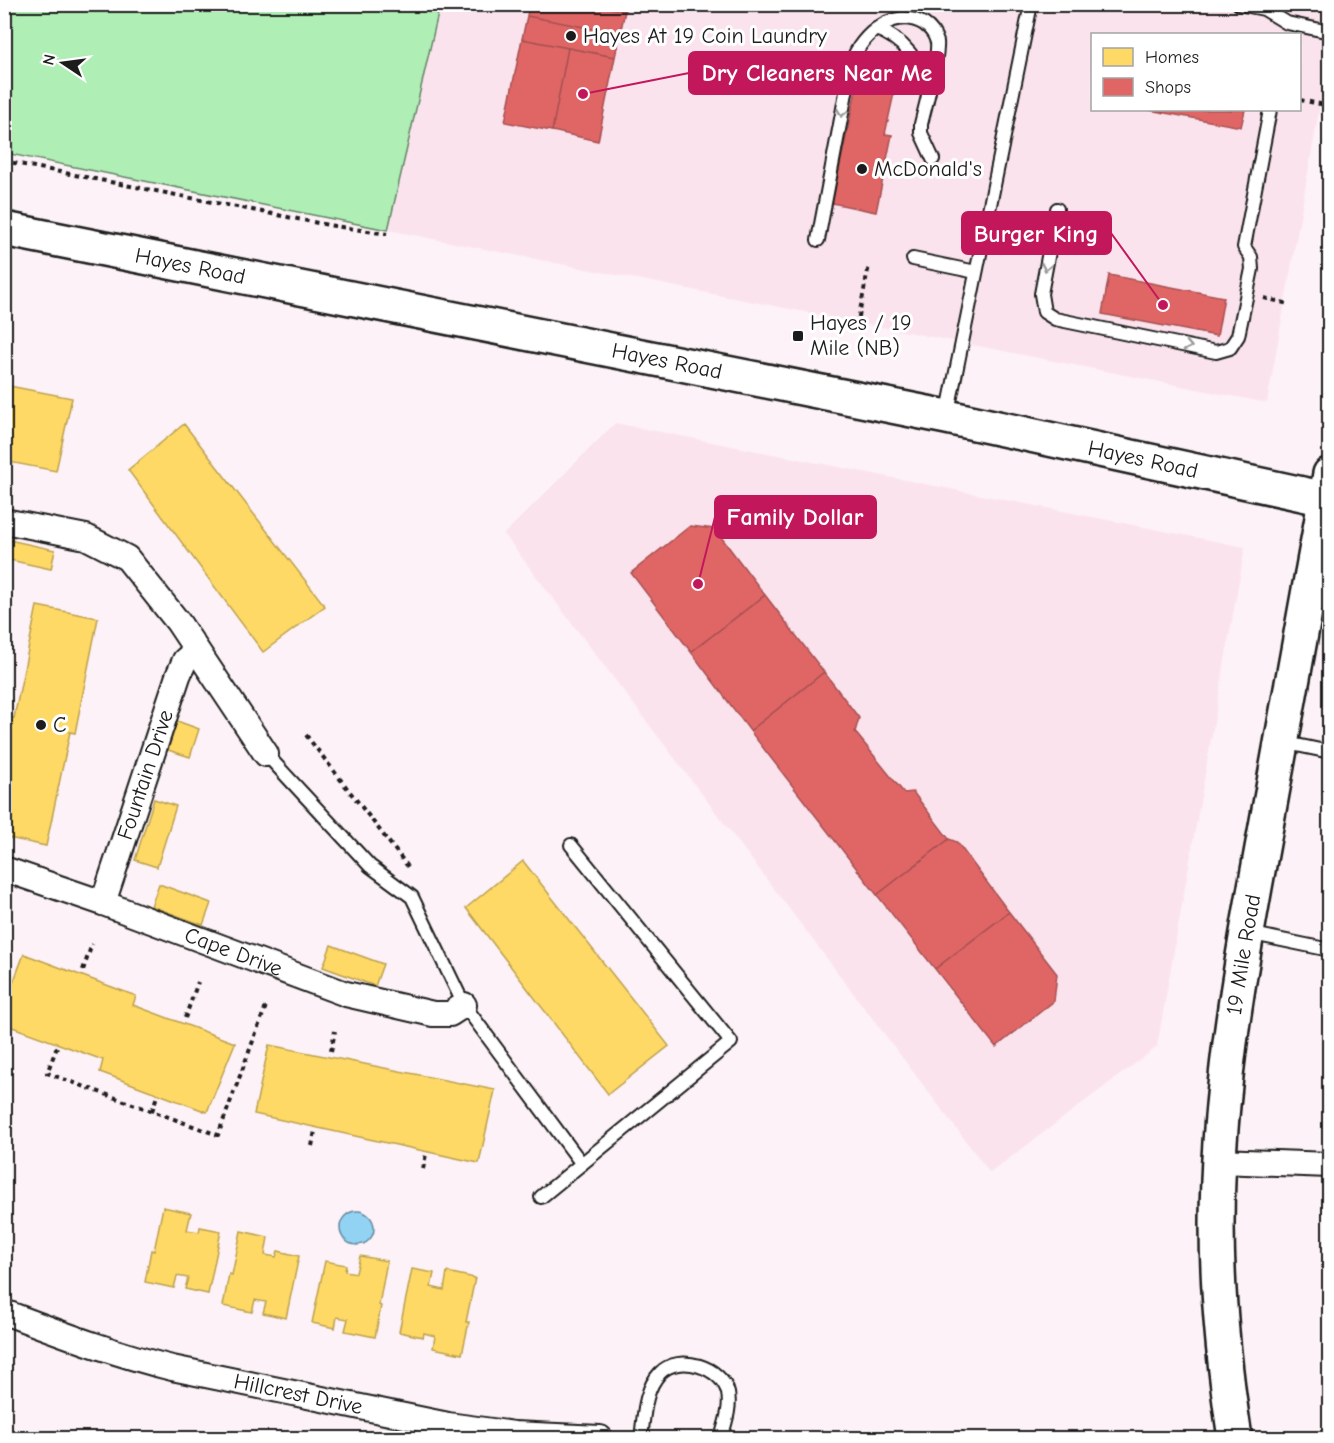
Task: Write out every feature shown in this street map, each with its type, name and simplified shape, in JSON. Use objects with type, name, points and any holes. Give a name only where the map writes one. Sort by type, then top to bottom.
[{"type":"street","name":"Hayes Road","points":[[4,229],[1328,491]]},
{"type":"street","name":"19 Mile Road","points":[[1235,1438],[1224,1364],[1217,1262],[1223,1099],[1232,1020],[1246,933],[1328,491]]},
{"type":"street","points":[[4,520],[86,537],[127,558],[178,622],[266,754]]},
{"type":"street","name":"Fountain Drive","points":[[103,903],[178,676],[185,660],[196,651]]},
{"type":"street","name":"Cape Drive","points":[[4,869],[103,903],[346,994],[433,1014],[450,1014],[464,1005]]},
{"type":"street","points":[[1219,1161],[1329,1165]]},
{"type":"street","name":"Hillcrest Drive","points":[[4,1312],[89,1345],[172,1368],[448,1425],[514,1434],[600,1438]]},
{"type":"lane","points":[[947,417],[1031,4]]},
{"type":"lane","points":[[1239,4],[1264,9],[1286,29],[1329,32]]},
{"type":"lane","points":[[818,240],[856,50],[876,29],[900,18],[917,20],[930,28],[937,44],[921,124],[921,133],[933,159]]},
{"type":"lane","points":[[876,29],[895,38],[912,57],[925,79],[927,97]]},
{"type":"lane","points":[[1057,209],[1041,294],[1044,312],[1056,319],[1204,350],[1216,352],[1230,348],[1239,336],[1252,269],[1251,257],[1244,247],[1270,111]]},
{"type":"lane","points":[[913,259],[976,272]]},
{"type":"lane","points":[[1280,742],[1329,752]]},
{"type":"lane","points":[[266,754],[370,866],[412,897],[464,1005],[582,1164]]},
{"type":"lane","points":[[542,1197],[731,1042],[571,845]]},
{"type":"lane","points":[[1246,933],[1329,950]]},
{"type":"lane","points":[[641,1438],[646,1403],[651,1387],[660,1373],[669,1366],[679,1363],[700,1366],[710,1371],[717,1376],[728,1392],[729,1404],[721,1438]]},
{"type":"path","points":[[1301,100],[1325,105]]},
{"type":"path","points":[[4,161],[328,225],[387,234]]},
{"type":"path","points":[[857,326],[869,265]]},
{"type":"path","points":[[306,735],[413,873]]},
{"type":"path","points":[[84,970],[92,944]]},
{"type":"path","points":[[185,1018],[198,982]]},
{"type":"path","points":[[57,1047],[47,1073],[218,1135],[266,1006]]},
{"type":"path","points":[[331,1051],[335,1031]]},
{"type":"path","points":[[152,1111],[158,1096]]},
{"type":"path","points":[[312,1146],[315,1131]]},
{"type":"path","points":[[423,1168],[426,1154]]},
{"type":"shaded area","points":[[440,5],[1329,5],[1329,55],[1267,403],[388,230]]},
{"type":"shaded area","points":[[615,423],[1245,547],[1157,1047],[990,1173],[504,534]]},
{"type":"green space","points":[[4,5],[440,5],[388,230],[5,153]]},
{"type":"water","points":[[357,1211],[369,1216],[374,1228],[369,1240],[357,1245],[345,1240],[340,1228],[345,1216]]},
{"type":"building: Homes","points":[[4,385],[72,398],[56,471],[4,461]]},
{"type":"building: Homes","points":[[184,424],[325,606],[263,652],[128,470]]},
{"type":"building: Homes","points":[[9,540],[55,550],[51,569],[5,559]]},
{"type":"building: Homes","name":"C","points":[[37,606],[98,618],[75,733],[70,732],[46,846],[4,837],[4,716],[14,718]]},
{"type":"building: Homes","points":[[177,721],[199,729],[190,757],[168,750]]},
{"type":"building: Homes","points":[[154,799],[176,806],[157,867],[135,860]]},
{"type":"building: Homes","points":[[523,861],[669,1046],[608,1094],[466,908]]},
{"type":"building: Homes","points":[[159,884],[211,903],[203,925],[151,906]]},
{"type":"building: Homes","points":[[331,945],[383,964],[375,986],[323,967]]},
{"type":"building: Homes","points":[[24,954],[136,996],[133,1005],[235,1043],[207,1112],[100,1072],[103,1060],[4,1024],[4,1007]]},
{"type":"building: Homes","points":[[269,1045],[495,1090],[479,1163],[254,1114]]},
{"type":"building: Homes","points":[[163,1207],[191,1213],[187,1230],[199,1232],[200,1227],[221,1231],[208,1294],[185,1289],[188,1278],[177,1276],[174,1288],[145,1282]]},
{"type":"building: Homes","points":[[241,1231],[268,1237],[265,1255],[276,1257],[278,1251],[299,1256],[286,1318],[263,1313],[266,1302],[255,1300],[252,1312],[223,1306]]},
{"type":"building: Homes","points":[[360,1256],[387,1261],[375,1337],[345,1331],[348,1319],[337,1317],[335,1328],[312,1323],[325,1261],[346,1265],[345,1271],[356,1273]]},
{"type":"building: Homes","points":[[412,1269],[434,1273],[431,1287],[444,1290],[447,1272],[475,1278],[462,1354],[433,1348],[435,1336],[424,1333],[423,1337],[399,1332]]},
{"type":"building: Shops","points":[[529,4],[594,4],[625,11],[620,34],[527,16]]},
{"type":"building: Shops","points":[[594,4],[626,4],[625,11]]},
{"type":"building: Shops","name":"Hayes At 19 Coin Laundry","points":[[527,16],[620,34],[615,57],[522,39]]},
{"type":"building: Shops","points":[[522,39],[568,48],[552,131],[505,122]]},
{"type":"building: Shops","points":[[568,48],[615,57],[598,141],[552,131]]},
{"type":"building: Shops","name":"McDonald's","points":[[859,76],[896,84],[885,134],[892,135],[876,212],[832,203]]},
{"type":"building: Shops","points":[[1154,111],[1245,111],[1241,127]]},
{"type":"building: Shops","points":[[1109,275],[1224,297],[1217,336],[1102,314]]},
{"type":"building: Shops","points":[[690,526],[715,529],[765,595],[691,652],[631,573]]},
{"type":"building: Shops","points":[[765,595],[824,672],[750,731],[691,652]]},
{"type":"building: Shops","points":[[824,672],[859,718],[855,732],[904,793],[913,792],[949,839],[877,895],[750,731]]},
{"type":"building: Shops","points":[[949,839],[957,842],[1009,912],[935,969],[877,895]]},
{"type":"building: Shops","points":[[1009,912],[1057,974],[1054,1001],[996,1047],[935,969]]},
{"type":"place","name":"Hayes At 19 Coin Laundry","points":[[571,36]]},
{"type":"place","name":"Dry Cleaners Near Me","points":[[583,94]]},
{"type":"place","name":"McDonald's","points":[[862,169]]},
{"type":"place","name":"Burger King","points":[[1163,305]]},
{"type":"place","name":"Hayes / 19 Mile (NB)","points":[[798,336]]},
{"type":"place","name":"Family Dollar","points":[[698,584]]},
{"type":"place","name":"C","points":[[41,725]]}]
